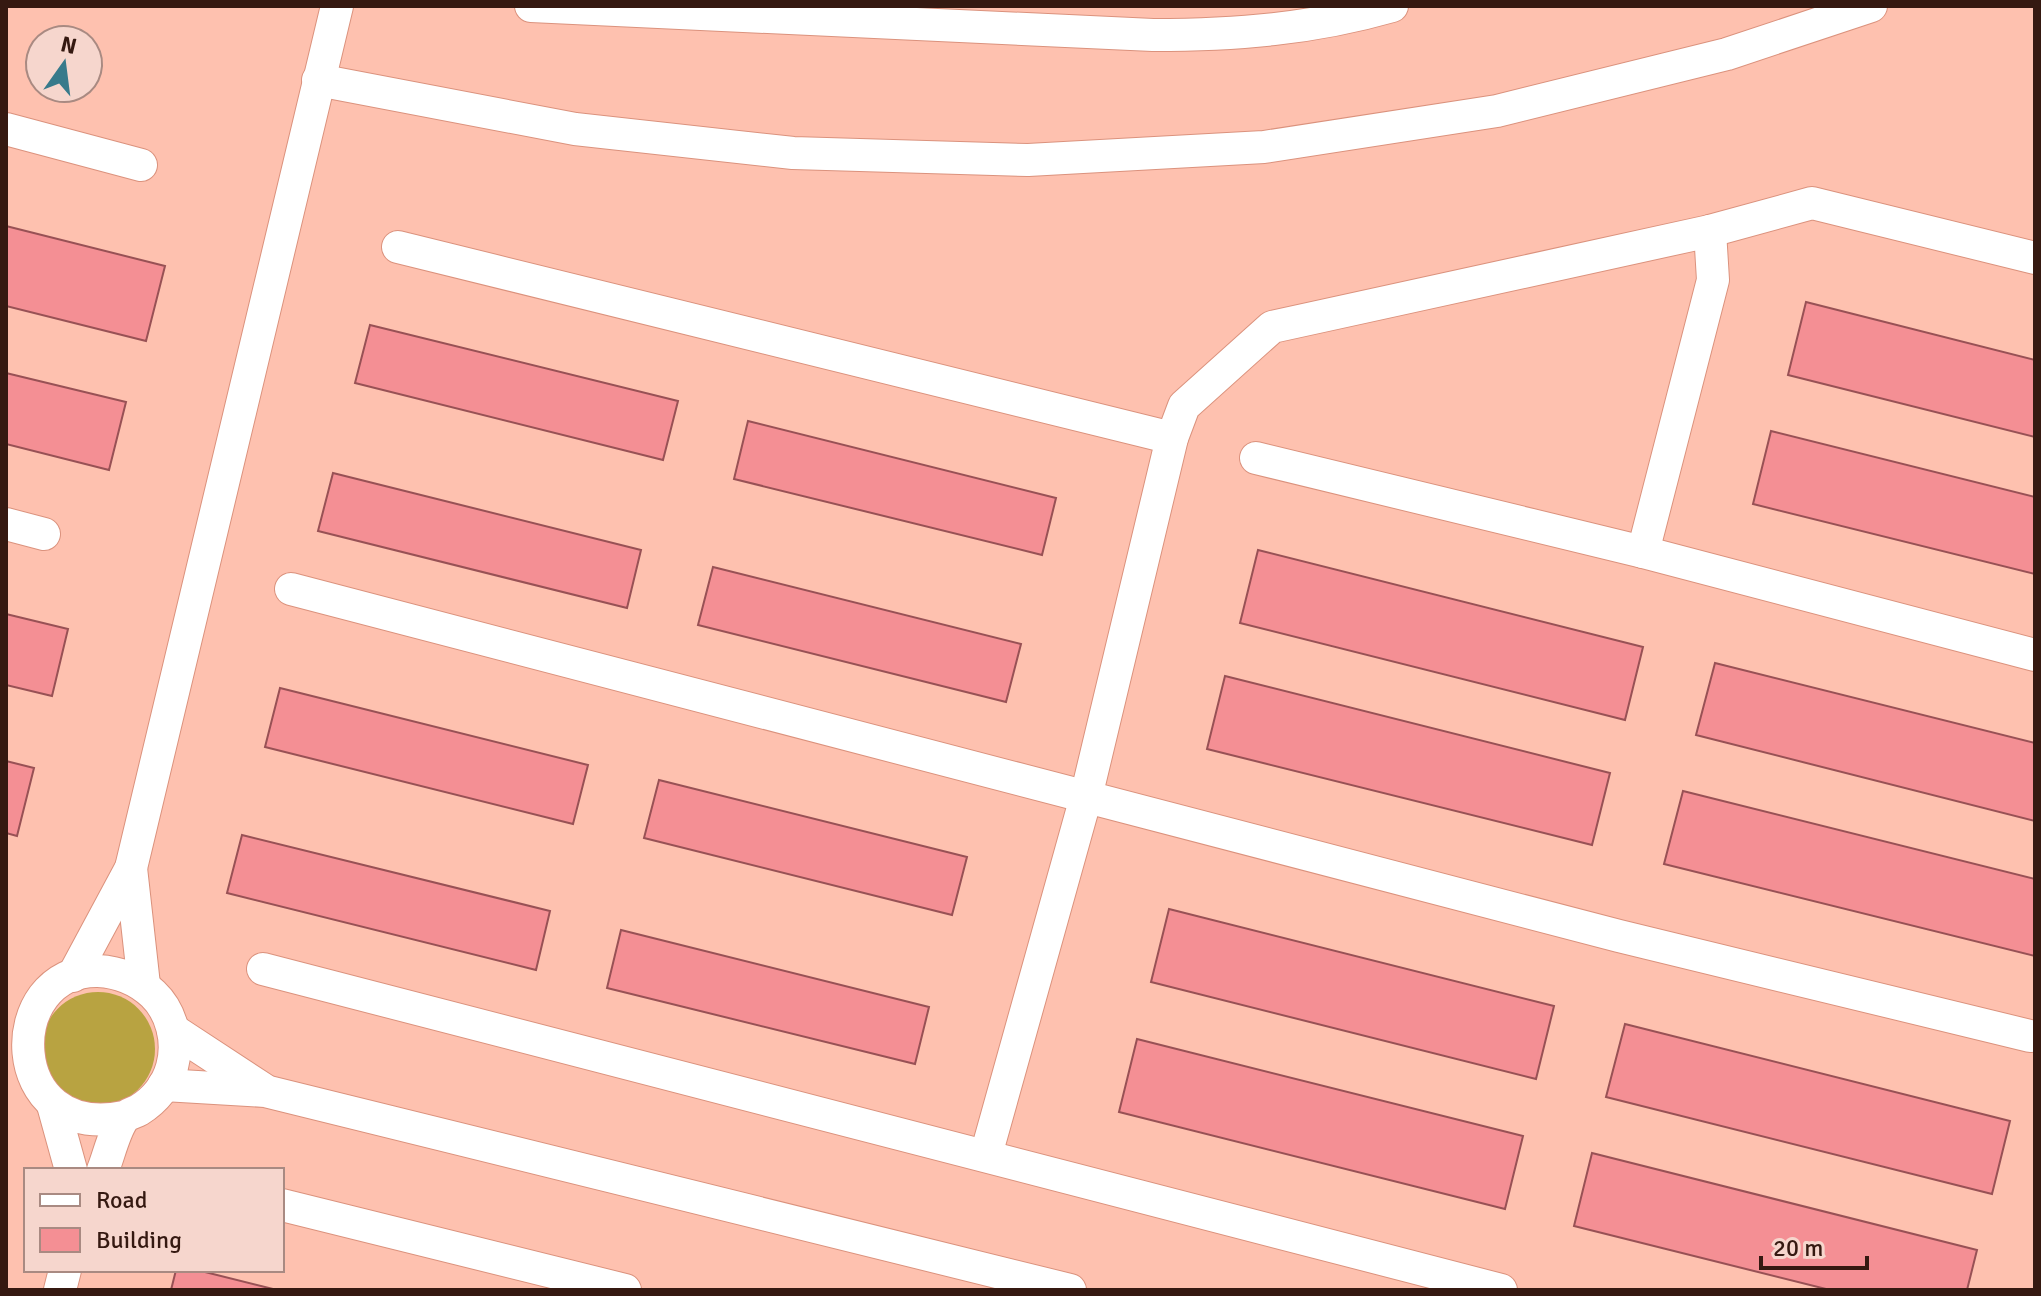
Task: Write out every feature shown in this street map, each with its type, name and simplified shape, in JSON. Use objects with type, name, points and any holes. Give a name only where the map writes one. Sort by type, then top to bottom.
[{"type":"street","points":[[73,976],[110,972],[144,985],[167,1013],[175,1049],[164,1085],[153,1099],[124,1117],[87,1120],[53,1105],[41,1093],[16,1054],[43,997],[73,976],[131,868],[337,6]]},
{"type":"street","points":[[531,6],[1236,35],[1301,28],[1392,6]]},
{"type":"street","points":[[318,80],[575,129],[793,153],[1028,160],[1264,147],[1497,111],[1727,54],[1871,6]]},
{"type":"street","points":[[6,129],[141,165]]},
{"type":"street","points":[[986,1155],[1086,797],[1172,438],[1184,406],[1272,327],[1710,231],[1812,203],[2035,258]]},
{"type":"street","points":[[1643,552],[1713,280],[1710,231]]},
{"type":"street","points":[[398,247],[1172,438]]},
{"type":"street","points":[[1256,458],[1643,552],[2035,655]]},
{"type":"street","points":[[6,524],[44,534]]},
{"type":"street","points":[[291,589],[1619,936],[2030,1036]]},
{"type":"street","points":[[131,868],[144,985]]},
{"type":"street","points":[[263,969],[1501,1290]]},
{"type":"street","points":[[6,1002],[43,997]]},
{"type":"street","points":[[173,1030],[265,1091]]},
{"type":"street","points":[[164,1085],[265,1091],[1070,1290]]},
{"type":"street","points":[[53,1105],[70,1168]]},
{"type":"street","points":[[104,1168],[124,1117]]},
{"type":"street","points":[[284,1205],[625,1290]]},
{"type":"shaded area","points":[[98,992],[120,997],[138,1009],[150,1027],[155,1049],[150,1071],[138,1089],[120,1101],[98,1106],[76,1101],[58,1089],[46,1071],[41,1049],[46,1027],[58,1009],[76,997]]},
{"type":"building","points":[[6,226],[165,266],[146,341],[6,306]]},
{"type":"building","points":[[1806,302],[2035,360],[2035,437],[1788,375]]},
{"type":"building","points":[[370,325],[678,401],[663,460],[355,383]]},
{"type":"building","points":[[6,373],[126,402],[109,470],[6,444]]},
{"type":"building","points":[[748,421],[1056,498],[1042,555],[734,479]]},
{"type":"building","points":[[1771,431],[2035,497],[2035,574],[1753,504]]},
{"type":"building","points":[[333,473],[641,550],[627,608],[318,531]]},
{"type":"building","points":[[1258,550],[1643,647],[1625,720],[1240,623]]},
{"type":"building","points":[[713,567],[1021,644],[1006,702],[698,625]]},
{"type":"building","points":[[6,614],[68,629],[52,696],[6,685]]},
{"type":"building","points":[[1715,663],[2035,743],[2035,821],[1696,735]]},
{"type":"building","points":[[1225,676],[1610,773],[1592,845],[1207,749]]},
{"type":"building","points":[[280,688],[588,765],[573,824],[265,747]]},
{"type":"building","points":[[6,761],[34,768],[17,836],[6,833]]},
{"type":"building","points":[[659,780],[967,857],[952,915],[644,838]]},
{"type":"building","points":[[1683,791],[2035,879],[2035,956],[1664,864]]},
{"type":"building","points":[[242,835],[550,911],[536,970],[227,893]]},
{"type":"building","points":[[1169,909],[1554,1006],[1536,1079],[1151,982]]},
{"type":"building","points":[[621,930],[929,1007],[915,1064],[607,988]]},
{"type":"building","points":[[1625,1024],[2010,1121],[1992,1194],[1606,1097]]},
{"type":"building","points":[[1137,1039],[1523,1136],[1505,1209],[1119,1112]]},
{"type":"building","points":[[1592,1153],[1977,1250],[1967,1290],[1830,1290],[1574,1226]]},
{"type":"building","points":[[176,1272],[205,1272],[277,1290],[171,1290]]}]
